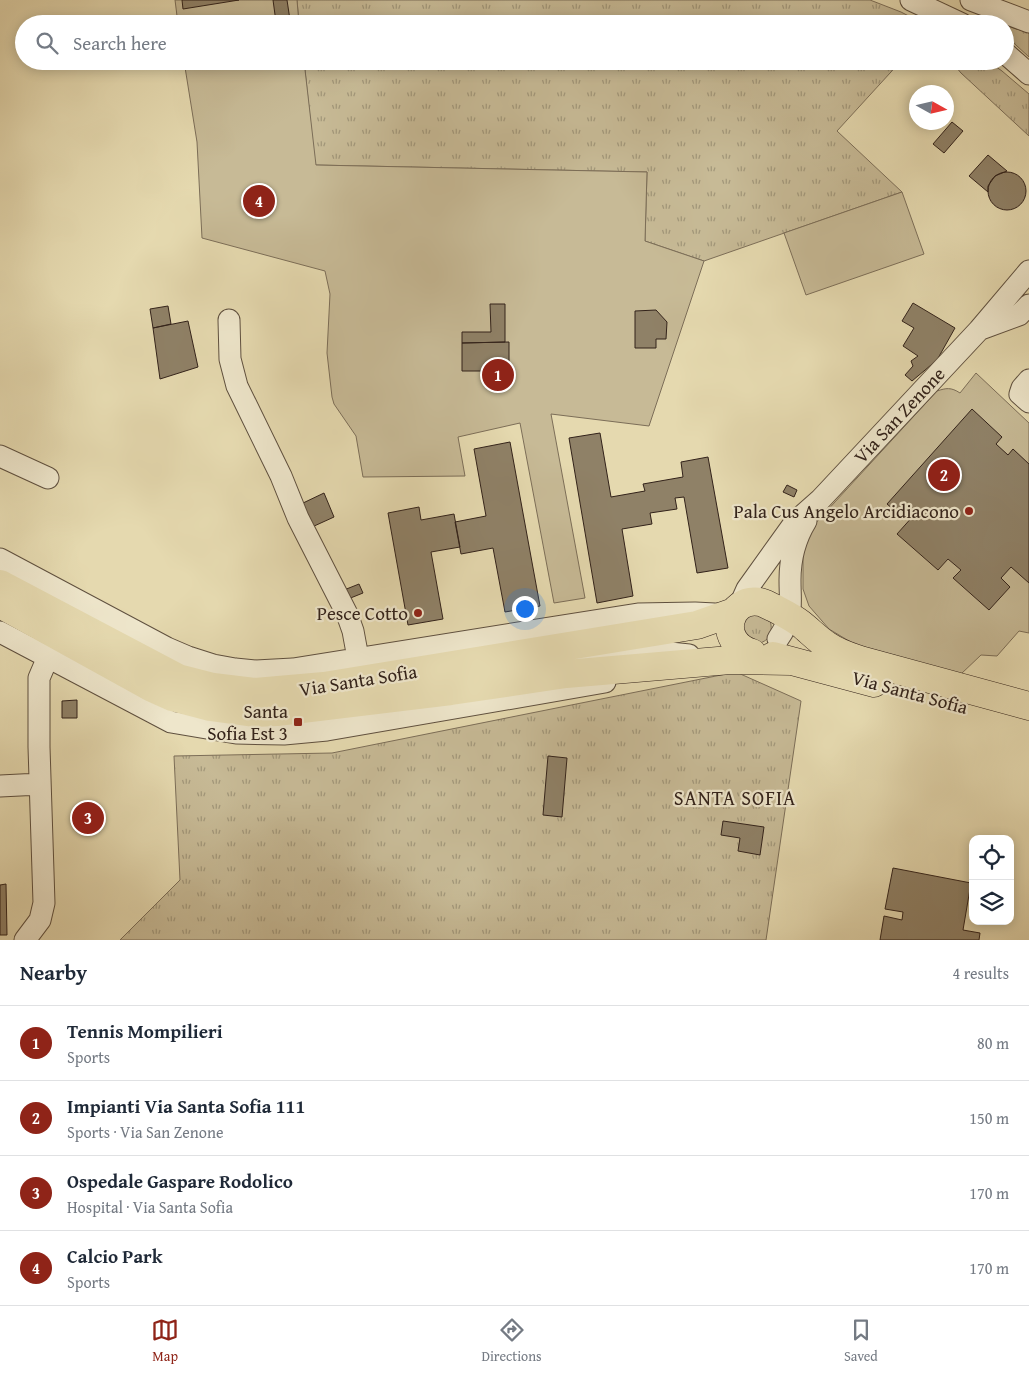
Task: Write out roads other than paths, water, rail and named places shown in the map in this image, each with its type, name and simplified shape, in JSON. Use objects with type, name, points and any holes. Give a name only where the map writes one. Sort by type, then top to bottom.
[{"type":"main road","name":"Via Santa Sofia","points":[[0,584],[178,678],[213,687],[255,692],[324,686],[678,629],[697,625],[752,602],[759,602],[773,635],[1029,725]]},
{"type":"main road","name":"Via Santa Sofia","points":[[0,604],[152,688],[172,697],[210,708],[254,713],[303,710],[566,674],[676,666],[773,635],[814,636],[838,652],[860,660],[1029,706]]},
{"type":"main road","points":[[733,611],[730,634],[738,647],[773,635]]},
{"type":"street","points":[[911,0],[955,13]]},
{"type":"street","points":[[972,0],[1011,15]]},
{"type":"street","points":[[1014,16],[1029,22]]},
{"type":"street","points":[[1014,61],[1029,74]]},
{"type":"street","points":[[979,330],[1029,271]]},
{"type":"street","points":[[979,330],[1029,280]]},
{"type":"street","points":[[979,330],[1019,314],[1029,305]]},
{"type":"street","points":[[229,320],[230,359],[237,386],[281,476],[298,518],[333,582],[353,631],[358,658]]},
{"type":"street","name":"Via San Zenone","points":[[820,500],[979,330]]},
{"type":"street","points":[[1029,380],[1022,388],[1020,394],[1029,402]]},
{"type":"street","points":[[0,456],[48,478]]},
{"type":"street","points":[[0,559],[167,648],[213,666],[275,671],[638,614],[733,611],[795,522],[820,500]]},
{"type":"street","points":[[0,594],[176,687],[212,697],[254,702],[276,702],[325,696],[562,658],[651,651],[773,635],[790,581],[793,553],[804,525],[820,500]]},
{"type":"street","points":[[0,632],[171,722],[236,733],[302,733],[356,725],[596,684],[676,666]]},
{"type":"street","points":[[25,940],[40,920],[44,903],[39,678],[52,659]]},
{"type":"street","points":[[38,940],[49,924],[54,904],[47,746],[49,681],[52,659]]},
{"type":"street","points":[[0,786],[40,784]]},
{"type":"place","name":"Calcio Park","points":[[259,201]]},
{"type":"place","name":"Tennis Mompilieri","points":[[498,375]]},
{"type":"place","name":"Impianti Via Santa Sofia 111","points":[[944,475]]},
{"type":"place","name":"Pala Cus Angelo Arcidiacono","points":[[969,511]]},
{"type":"place","name":"Pesce Cotto","points":[[418,613]]},
{"type":"place","name":"Santa Sofia Est 3","points":[[298,722]]},
{"type":"place","name":"Ospedale Gaspare Rodolico","points":[[88,818]]},
{"type":"district","name":"SANTA SOFIA","points":[[735,798]]}]
